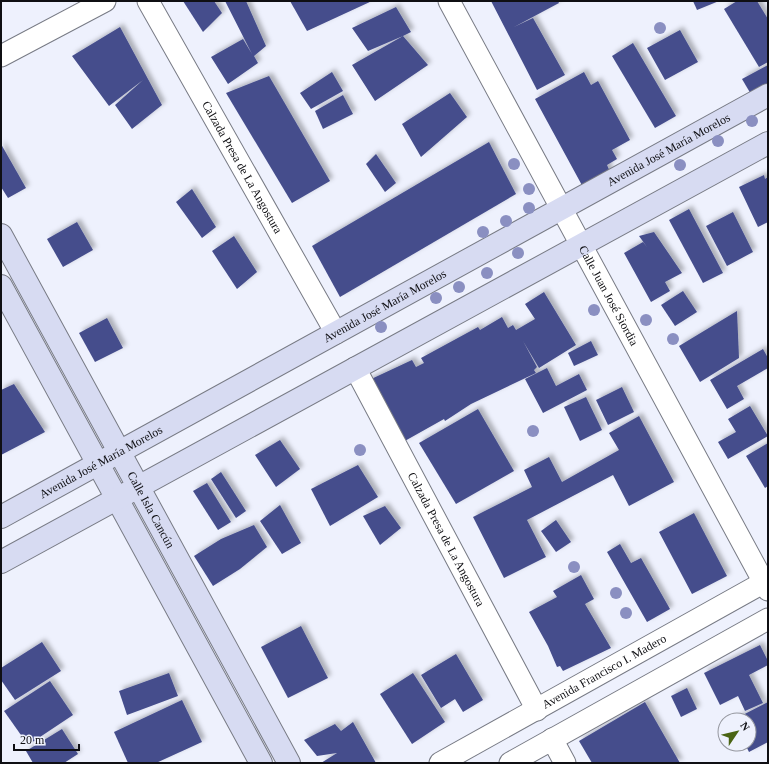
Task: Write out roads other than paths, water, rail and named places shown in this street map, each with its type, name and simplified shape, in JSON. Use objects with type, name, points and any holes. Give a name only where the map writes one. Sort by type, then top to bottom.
[{"type":"street","points":[[1,56],[105,1]]},
{"type":"street","name":"Calzada Presa de La Angostura","points":[[148,1],[336,333]]},
{"type":"street","name":"Calle Juan José Siordia","points":[[449,1],[562,209],[580,246],[767,584]]},
{"type":"street","name":"Avenida José María Morelos","points":[[1,517],[768,96]]},
{"type":"street","points":[[1,562],[768,143]]},
{"type":"street","name":"Calle Isla Cancún","points":[[1,235],[289,763]]},
{"type":"street","name":"Calle Isla Cancún","points":[[1,286],[261,763]]},
{"type":"street","name":"Calzada Presa de La Angostura","points":[[355,368],[537,710]]},
{"type":"street","name":"Avenida Francisco I. Madero","points":[[440,763],[767,584]]},
{"type":"street","points":[[510,763],[768,619]]},
{"type":"street","points":[[552,739],[565,763]]}]
